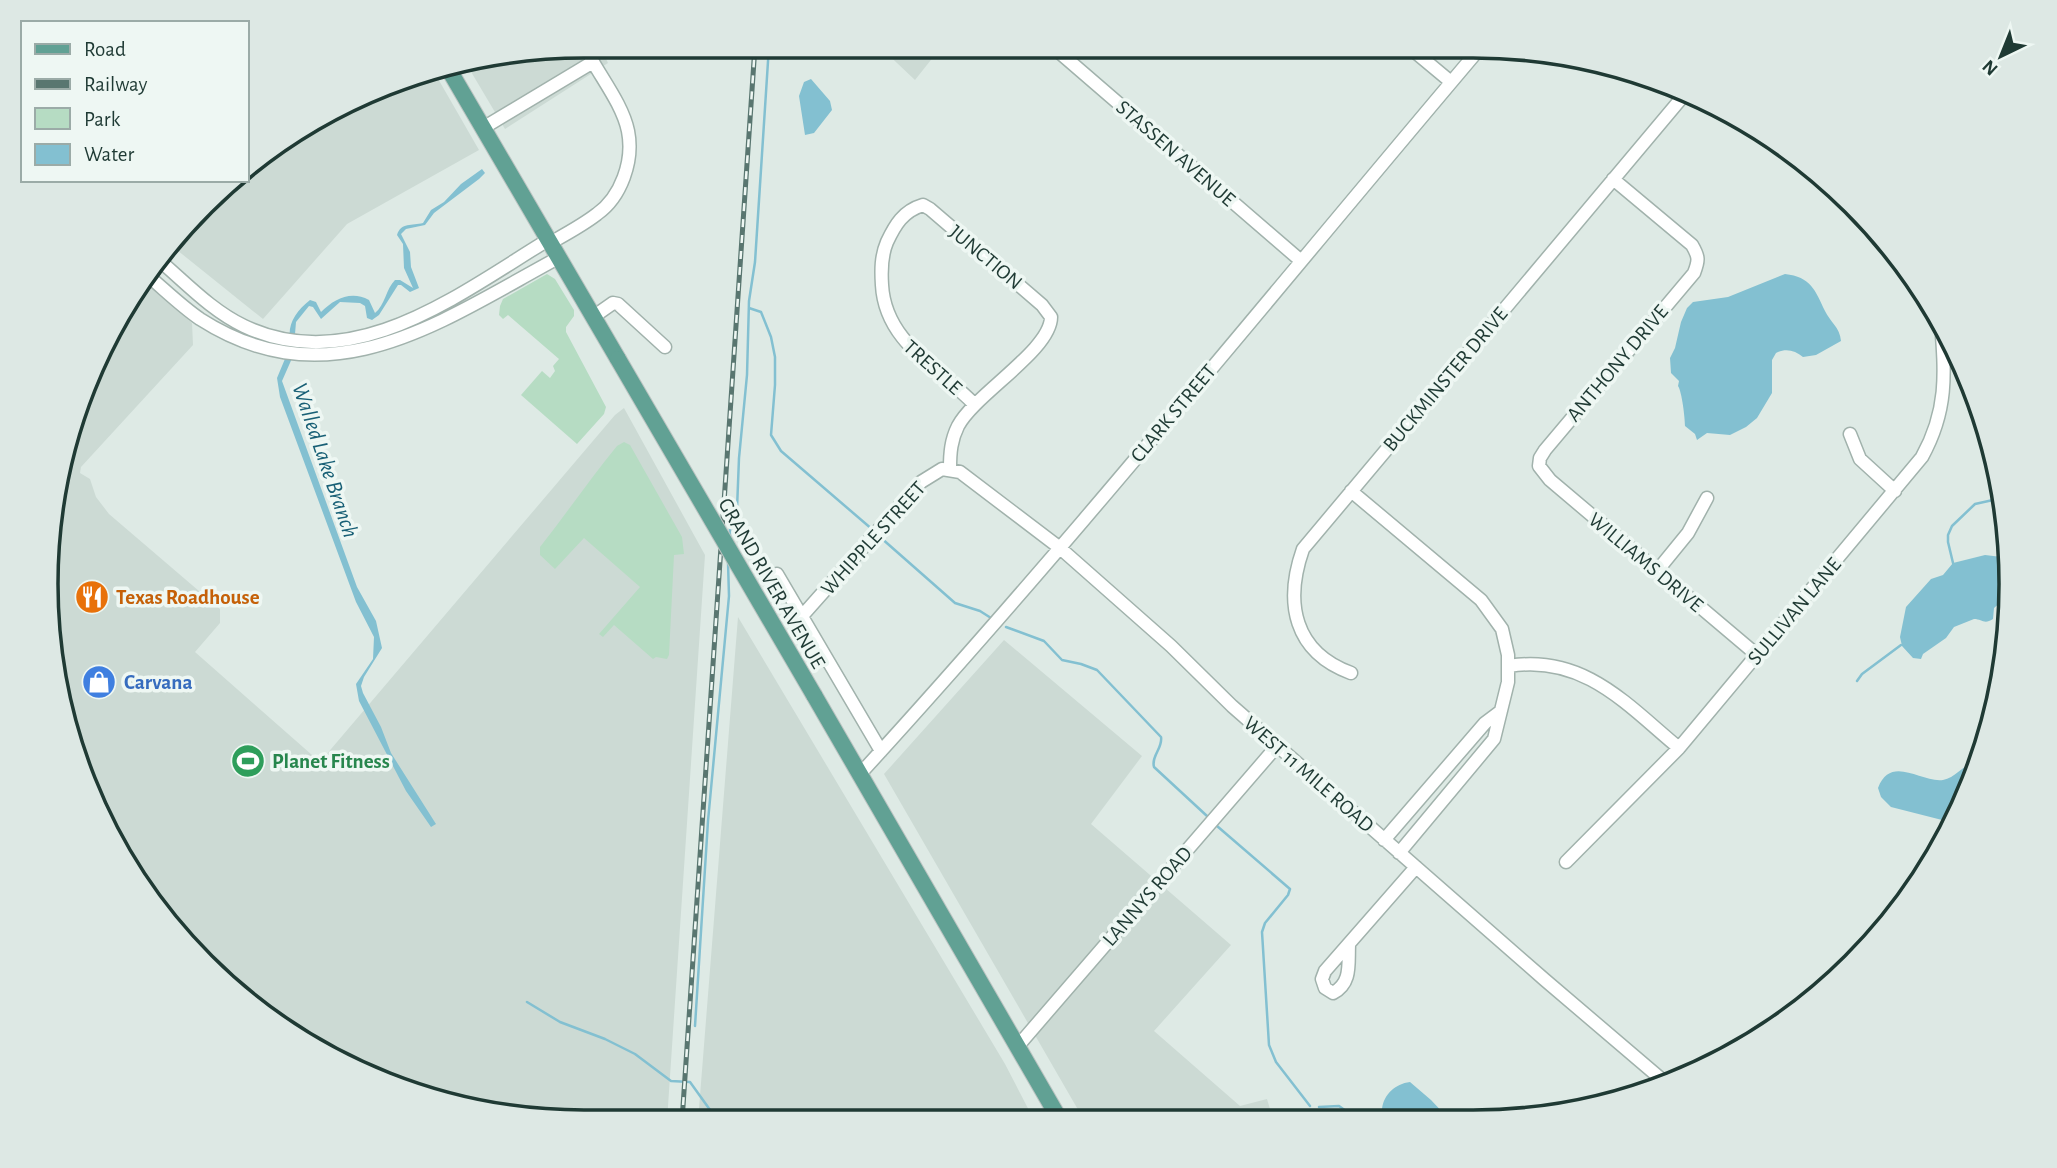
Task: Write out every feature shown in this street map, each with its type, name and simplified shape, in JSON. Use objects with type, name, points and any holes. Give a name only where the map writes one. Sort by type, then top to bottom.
[{"type":"main road","name":"GRAND RIVER AVENUE","points":[[452,75],[1054,1110]]},
{"type":"street","points":[[154,281],[200,318],[226,332],[262,340],[303,354],[397,327],[422,315],[599,214],[615,197],[625,176],[629,155],[628,131],[591,58]]},
{"type":"street","name":"STASSEN AVENUE","points":[[1066,58],[1300,260]]},
{"type":"street","points":[[1422,58],[1451,82]]},
{"type":"street","name":"CLARK STREET","points":[[860,774],[940,687],[1060,548],[1471,58]]},
{"type":"street","points":[[482,128],[593,62]]},
{"type":"street","name":"BUCKMINSTER DRIVE","points":[[1351,673],[1334,667],[1321,658],[1307,640],[1297,615],[1293,597],[1294,580],[1303,549],[1680,100]]},
{"type":"street","name":"ANTHONY DRIVE","points":[[1538,466],[1539,458],[1545,450],[1693,272],[1699,261],[1692,245],[1613,178]]},
{"type":"street","name":"JUNCTION","points":[[908,212],[923,205],[930,209],[1042,305],[1051,317],[1048,333],[1011,373],[974,404]]},
{"type":"street","name":"TRESTLE","points":[[908,212],[897,223],[884,250],[881,268],[882,293],[889,318],[900,337],[974,404]]},
{"type":"street","points":[[325,348],[363,350],[410,337],[558,258]]},
{"type":"street","points":[[165,265],[225,315],[262,340]]},
{"type":"street","points":[[593,317],[613,303],[618,304],[665,347]]},
{"type":"street","name":"SULLIVAN LANE","points":[[1566,862],[1679,748],[1922,457],[1939,418],[1945,387],[1942,346]]},
{"type":"street","points":[[950,468],[953,436],[974,404]]},
{"type":"street","points":[[1850,434],[1860,459],[1895,491]]},
{"type":"street","name":"WILLIAMS DRIVE","points":[[1538,466],[1542,474],[1757,655]]},
{"type":"street","name":"WEST 11 MILE ROAD","points":[[950,468],[960,472],[1060,548],[1171,646],[1277,746],[1658,1076]]},
{"type":"street","name":"WHIPPLE STREET","points":[[802,616],[921,482],[933,473],[950,468]]},
{"type":"street","points":[[1351,491],[1481,600],[1502,629],[1509,666],[1507,689],[1494,739],[1399,853]]},
{"type":"street","points":[[1657,571],[1688,533],[1707,498]]},
{"type":"street","points":[[778,574],[881,751]]},
{"type":"street","points":[[1509,666],[1548,665],[1579,672],[1611,691],[1679,748]]},
{"type":"street","points":[[1384,840],[1485,723],[1501,711]]},
{"type":"street","name":"LANNYS ROAD","points":[[1017,1047],[1277,746]]},
{"type":"street","points":[[1438,777],[1454,790]]},
{"type":"street","points":[[1349,945],[1416,867]]},
{"type":"shaded area","points":[[606,58],[608,63],[505,129],[470,71],[515,62]]},
{"type":"shaded area","points":[[892,58],[932,58],[915,80]]},
{"type":"shaded area","points":[[438,79],[479,150],[347,224],[263,319],[177,250],[237,188],[292,146],[351,112]]},
{"type":"shaded area","points":[[151,286],[192,323],[193,345],[81,467],[80,473],[90,479],[96,497],[109,514],[220,609],[220,623],[195,652],[320,762],[615,415],[624,408],[705,555],[668,1110],[550,1109],[481,1100],[415,1082],[383,1070],[351,1056],[292,1022],[237,980],[212,956],[188,931],[146,876],[112,817],[98,785],[86,753],[68,687],[62,653],[58,584],[62,515],[68,481],[86,415],[98,383],[128,321]]},
{"type":"shaded area","points":[[738,617],[1005,1064],[1029,1110],[699,1110]]},
{"type":"shaded area","points":[[1004,640],[1142,756],[1091,824],[1231,945],[1154,1031],[1240,1106],[1267,1099],[1270,1110],[1078,1110],[884,774]]},
{"type":"green space","points":[[547,274],[555,279],[574,310],[566,332],[606,407],[604,414],[577,444],[521,395],[542,371],[550,378],[555,371],[553,366],[559,359],[508,315],[503,319],[499,315],[503,299]]},
{"type":"green space","points":[[624,442],[630,445],[682,537],[684,554],[674,555],[667,659],[653,659],[614,625],[603,637],[599,634],[640,587],[584,538],[555,569],[540,555],[540,547],[607,458]]},
{"type":"water","points":[[811,79],[830,101],[832,110],[814,133],[805,135],[799,96],[804,82]]},
{"type":"water","points":[[482,169],[485,173],[479,179],[434,213],[425,225],[406,229],[401,234],[410,252],[411,267],[419,288],[410,292],[398,285],[379,315],[372,320],[367,318],[365,306],[360,303],[340,302],[321,319],[313,307],[309,306],[296,322],[297,347],[282,381],[357,587],[376,621],[382,648],[364,677],[361,686],[363,693],[391,753],[436,824],[431,827],[406,791],[359,701],[356,684],[373,659],[374,637],[356,602],[280,397],[277,378],[292,348],[292,321],[310,300],[316,302],[321,312],[343,297],[362,297],[369,300],[375,313],[395,280],[413,288],[404,268],[403,244],[397,235],[399,231],[404,226],[423,223],[431,210]]},
{"type":"water","points":[[1785,274],[1801,278],[1811,286],[1837,328],[1841,341],[1816,355],[1803,357],[1786,350],[1776,353],[1772,360],[1772,393],[1757,418],[1730,435],[1707,433],[1697,440],[1695,434],[1685,426],[1679,381],[1671,373],[1670,358],[1687,308],[1693,302],[1728,297]]},
{"type":"water","points":[[1985,555],[1998,557],[1998,604],[1994,608],[1993,619],[1985,622],[1974,619],[1954,627],[1946,638],[1923,654],[1921,659],[1913,658],[1902,646],[1900,637],[1906,607],[1931,579],[1943,575],[1953,563]]},
{"type":"water","points":[[1966,766],[1943,820],[1891,807],[1881,797],[1878,788],[1884,778],[1898,771],[1934,780],[1952,776]]},
{"type":"water","points":[[1410,1082],[1440,1110],[1383,1110],[1388,1094]]},
{"type":"waterway","points":[[730,538],[730,527],[737,509],[747,375],[749,301],[755,262],[768,58]]},
{"type":"waterway","points":[[749,308],[761,312],[771,337],[775,357],[771,435],[781,451],[873,530]]},
{"type":"waterway","points":[[1953,563],[1948,542],[1952,526],[1975,504],[1992,500]]},
{"type":"waterway","points":[[880,537],[955,603],[980,611],[991,618]]},
{"type":"waterway","points":[[695,1026],[708,821],[729,596],[728,562]]},
{"type":"waterway","points":[[1006,627],[1044,641],[1062,660],[1097,670],[1161,737],[1154,767],[1207,816]]},
{"type":"waterway","points":[[1857,681],[1862,674],[1901,645]]},
{"type":"waterway","points":[[1217,826],[1290,889],[1265,923],[1262,932],[1269,1045],[1276,1062],[1310,1106]]},
{"type":"waterway","name":"Walled Lake Branch","points":[[527,1002],[560,1022],[635,1054],[671,1081],[690,1082],[710,1110]]},
{"type":"waterway","points":[[1319,1107],[1339,1106],[1345,1110]]},
{"type":"railway","points":[[683,1110],[754,58]]},
{"type":"place","name":"Texas Roadhouse","points":[[92,597]]},
{"type":"place","name":"Carvana","points":[[99,682]]},
{"type":"place","name":"Planet Fitness","points":[[248,761]]}]
